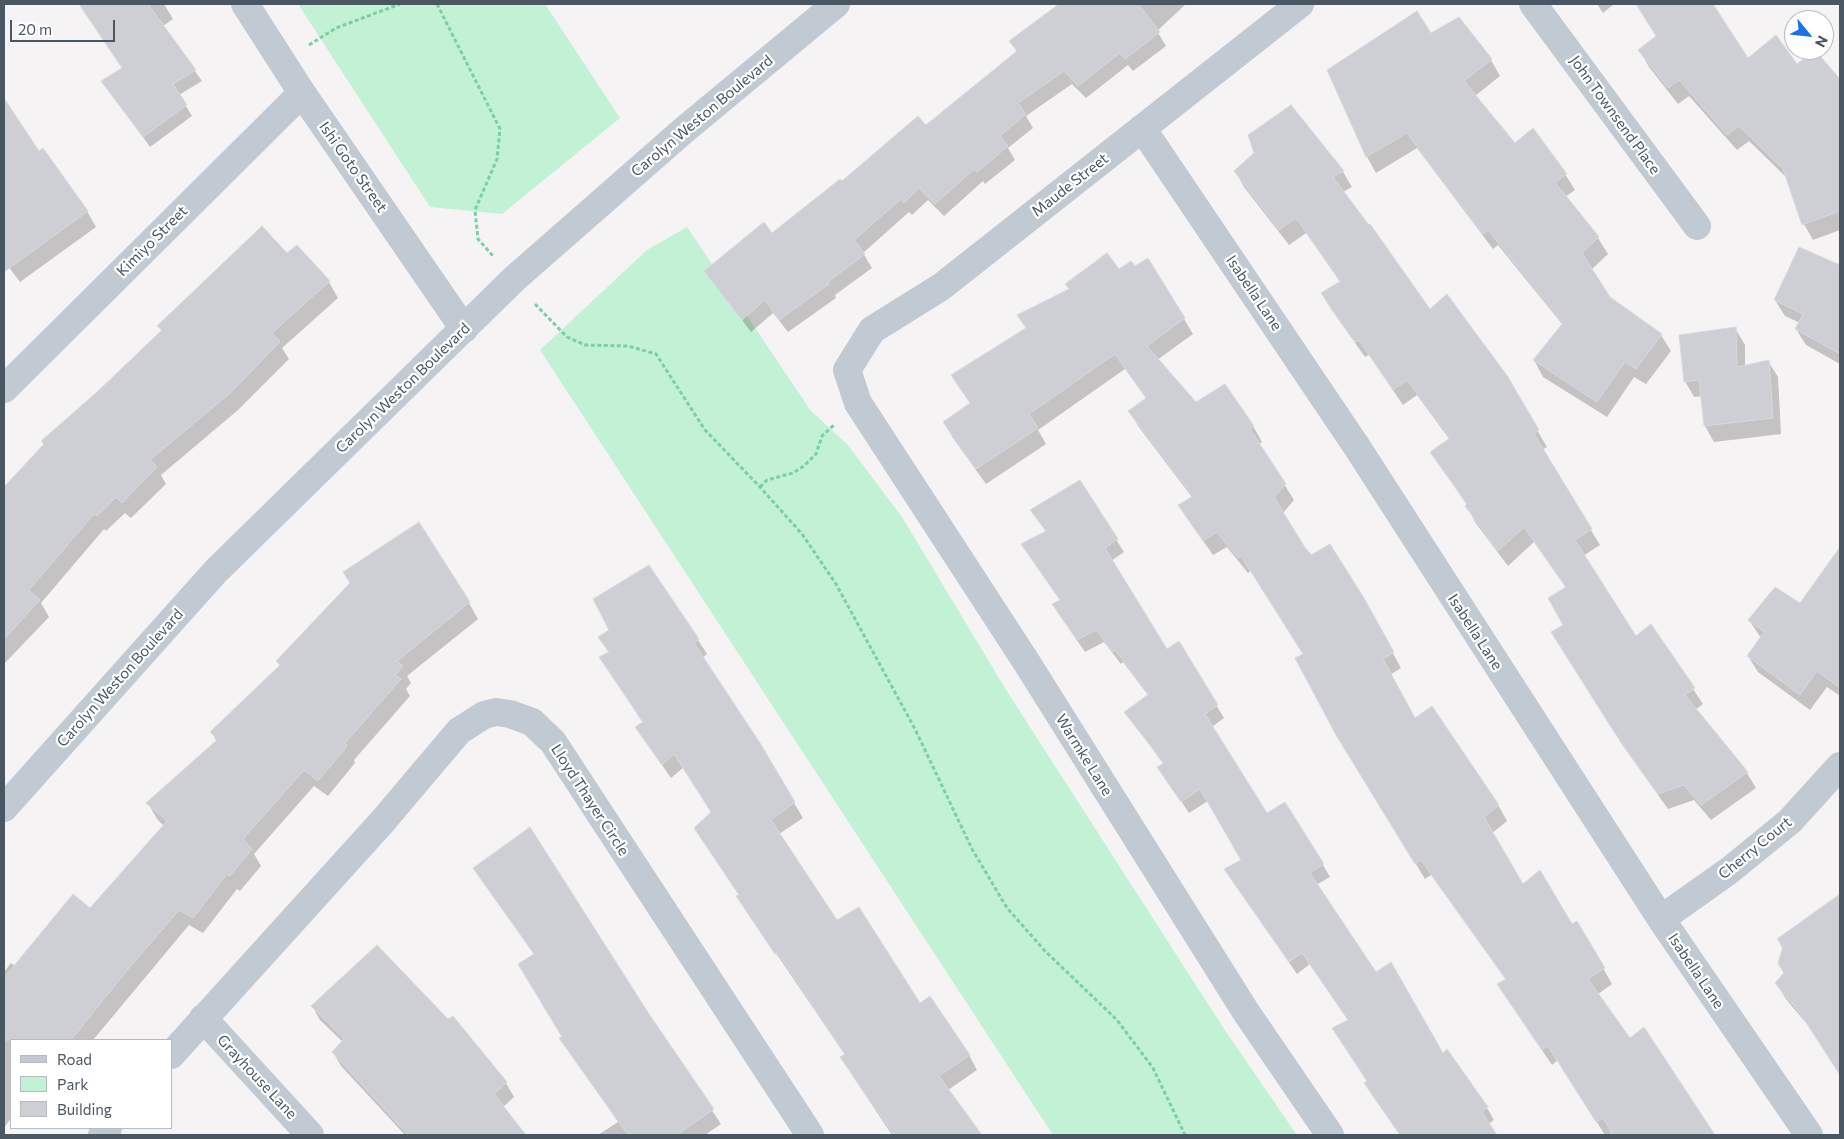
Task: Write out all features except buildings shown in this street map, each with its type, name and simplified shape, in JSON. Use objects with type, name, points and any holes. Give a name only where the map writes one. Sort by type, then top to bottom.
[{"type":"street","name":"Ishi Goto Street","points":[[245,4],[302,94],[464,329]]},
{"type":"street","name":"Carolyn Weston Boulevard","points":[[4,808],[216,572],[514,279],[684,130],[836,4]]},
{"type":"street","name":"Maude Street","points":[[847,370],[872,330],[941,287],[1300,4]]},
{"type":"street","name":"John Townsend Place","points":[[1533,4],[1697,226]]},
{"type":"street","name":"Kimiyo Street","points":[[4,389],[302,94]]},
{"type":"street","name":"Isabella Lane","points":[[1142,128],[1357,447],[1661,919],[1809,1135]]},
{"type":"street","name":"Warmke Lane","points":[[847,370],[858,404],[1022,655],[1246,1012],[1330,1135]]},
{"type":"street","name":"Lloyd Thayer Circle","points":[[172,1053],[382,822],[459,731],[484,715],[496,712],[510,714],[532,722],[553,742],[810,1135]]},
{"type":"street","name":"Cherry Court","points":[[1661,919],[1730,870],[1790,822],[1840,766]]},
{"type":"street","name":"Grayhouse Lane","points":[[203,1018],[310,1135]]},
{"type":"path","points":[[281,62],[336,28],[400,4]]},
{"type":"path","points":[[437,4],[500,129],[497,159],[476,210],[478,239],[548,320],[567,337],[585,345],[628,346],[656,354],[705,430],[802,534],[836,584],[915,729],[972,849],[1007,908],[1046,952],[1117,1020],[1153,1068],[1185,1135]]},
{"type":"path","points":[[760,487],[767,480],[793,473],[804,466],[816,454],[822,436],[858,404]]},
{"type":"green space","points":[[298,4],[545,4],[620,118],[502,214],[430,207]]},
{"type":"green space","points":[[687,227],[811,411],[847,444],[902,517],[1008,693],[1226,1032],[1297,1135],[1053,1135],[540,350],[647,250]]}]
